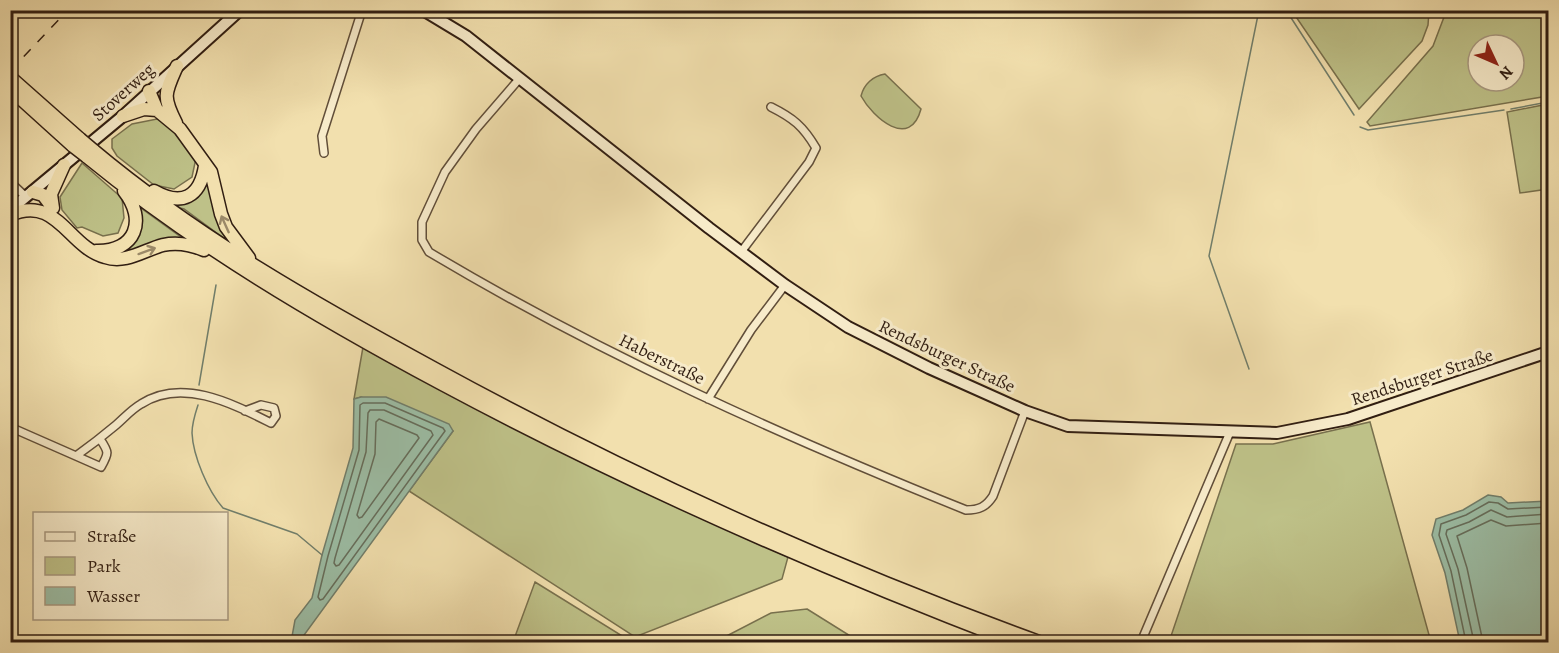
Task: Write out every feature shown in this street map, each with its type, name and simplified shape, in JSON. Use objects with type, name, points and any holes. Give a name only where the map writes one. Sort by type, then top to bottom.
[{"type":"highway","points":[[162,107],[177,66]]},
{"type":"highway","points":[[13,85],[77,143],[206,246],[362,341],[509,420],[630,481],[819,566],[1014,642]]},
{"type":"highway","points":[[149,91],[158,94],[162,107],[211,172],[226,227],[260,270]]},
{"type":"highway","points":[[123,116],[144,109],[162,107]]},
{"type":"highway","points":[[48,210],[51,194],[64,165]]},
{"type":"highway","points":[[116,175],[165,197],[176,199],[188,197],[197,190],[203,181],[206,166]]},
{"type":"highway","points":[[92,250],[117,249],[127,242],[134,232],[136,216],[134,206],[116,175]]},
{"type":"highway","points":[[116,175],[260,270],[346,321],[549,431],[633,472],[820,556],[1039,642]]},
{"type":"highway","points":[[29,195],[48,210],[78,241],[104,257],[129,258],[164,245],[177,243],[201,249],[243,270]]},
{"type":"highway","points":[[10,213],[30,209],[48,210]]},
{"type":"street","name":"Stoverweg","points":[[10,213],[123,116],[240,10]]},
{"type":"street","points":[[324,153],[322,136],[362,10]]},
{"type":"street","name":"Rendsburger Straße","points":[[423,10],[466,36],[741,252],[848,327],[929,368],[1025,411],[1068,426],[1277,433],[1348,419],[1548,352]]},
{"type":"street","name":"Haberstraße","points":[[520,78],[476,129],[445,172],[422,222],[422,240],[429,252],[640,367],[860,467],[966,510],[984,507],[993,496],[1025,411]]},
{"type":"street","points":[[741,252],[809,162],[816,148],[808,134],[793,118],[771,107]]},
{"type":"street","points":[[10,182],[29,195]]},
{"type":"street","points":[[708,399],[752,330],[785,285]]},
{"type":"street","points":[[76,456],[100,439],[140,404],[166,393],[203,395],[245,411]]},
{"type":"street","points":[[10,427],[101,467],[108,455],[100,439]]},
{"type":"street","points":[[1141,642],[1230,432]]},
{"type":"green space","points":[[1292,11],[1429,11],[1428,25],[1422,41],[1359,109]]},
{"type":"green space","points":[[1444,11],[1548,11],[1548,96],[1370,126],[1367,122],[1433,46]]},
{"type":"green space","points":[[885,74],[921,109],[916,121],[909,127],[900,129],[882,121],[861,96],[870,81]]},
{"type":"green space","points":[[1548,104],[1548,189],[1520,193],[1507,112]]},
{"type":"green space","points":[[162,118],[196,158],[192,177],[174,189],[154,185],[117,156],[112,148],[112,139],[132,124]]},
{"type":"green space","points":[[82,163],[122,198],[124,218],[118,233],[103,236],[82,227],[77,228],[62,210],[60,197]]},
{"type":"green space","points":[[207,179],[228,238],[225,239],[184,209],[173,204]]},
{"type":"green space","points":[[138,206],[185,240],[123,256],[118,251],[129,245]]},
{"type":"green space","points":[[363,347],[590,465],[788,557],[782,579],[635,637],[409,491],[453,431],[361,397],[354,399]]},
{"type":"green space","points":[[1370,422],[1431,642],[1169,642],[1236,444],[1273,444]]},
{"type":"green space","points":[[535,582],[632,642],[513,642]]},
{"type":"green space","points":[[807,609],[860,642],[715,642],[771,613]]},
{"type":"water","points":[[386,397],[449,424],[453,431],[299,642],[291,642],[295,620],[312,598],[353,448],[354,399]]},
{"type":"water","points":[[1488,495],[1501,497],[1508,503],[1548,501],[1548,642],[1460,642],[1445,573],[1432,535],[1436,519],[1463,510]]},
{"type":"waterway","points":[[1249,369],[1209,256],[1259,10]]},
{"type":"waterway","points":[[1286,10],[1354,115]]},
{"type":"waterway","points":[[1511,109],[1548,102]]},
{"type":"waterway","points":[[1360,127],[1368,130],[1504,110]]},
{"type":"waterway","points":[[199,385],[216,285]]},
{"type":"waterway","points":[[198,405],[192,429],[193,442],[198,462],[217,501],[223,508],[297,534],[322,555]]},
{"type":"railway","points":[[10,71],[68,10]]}]
